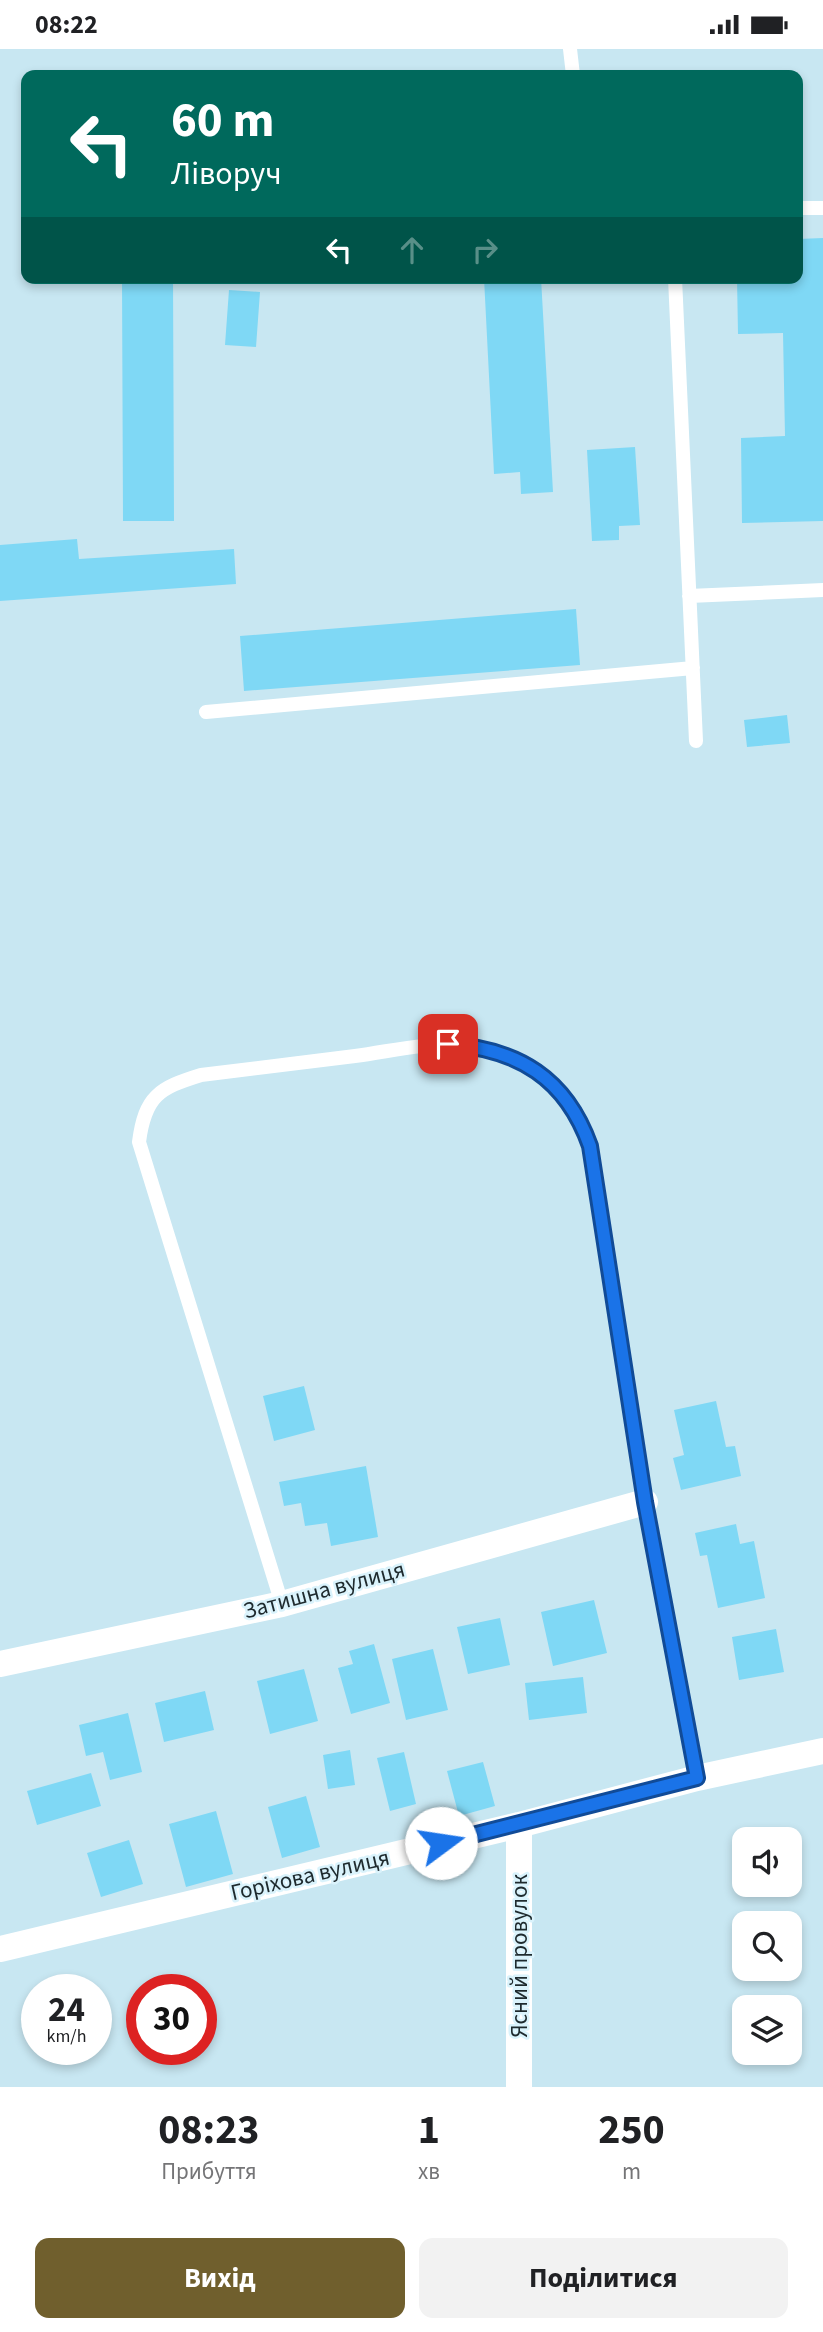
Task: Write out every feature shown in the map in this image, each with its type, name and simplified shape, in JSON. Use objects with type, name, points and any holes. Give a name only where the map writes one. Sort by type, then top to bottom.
[{"type":"street","name":"Затишна вулиця","points":[[0,1664],[282,1604],[645,1502]]},
{"type":"street","name":"Горіхова вулиця","points":[[0,1949],[519,1825],[697,1778],[823,1751]]},
{"type":"street","name":"Ясний провулок","points":[[513,2085],[519,1825]]},
{"type":"lane","points":[[570,49],[572,70]]},
{"type":"lane","points":[[803,208],[823,208]]},
{"type":"lane","points":[[675,284],[696,741]]},
{"type":"lane","points":[[689,596],[823,590]]},
{"type":"lane","points":[[206,712],[693,668]]},
{"type":"lane","points":[[282,1604],[139,1142],[142,1117],[153,1097],[174,1084],[201,1075],[448,1044],[505,1053],[551,1083],[570,1103],[590,1146],[645,1502],[697,1778]]},
{"type":"building","points":[[823,238],[823,521],[742,523],[741,438],[785,436],[783,333],[738,334],[737,284],[803,284],[803,239]]},
{"type":"building","points":[[122,284],[173,284],[174,521],[123,521]]},
{"type":"building","points":[[484,284],[541,284],[553,492],[521,494],[520,472],[494,474]]},
{"type":"building","points":[[229,290],[260,292],[256,347],[225,345]]},
{"type":"building","points":[[635,447],[640,525],[619,526],[619,540],[592,541],[587,450]]},
{"type":"building","points":[[77,539],[79,559],[234,549],[236,584],[0,601],[0,545]]},
{"type":"building","points":[[576,609],[580,665],[244,691],[240,636]]},
{"type":"building","points":[[787,715],[790,743],[747,747],[744,720]]},
{"type":"building","points":[[304,1386],[315,1430],[274,1441],[263,1396]]},
{"type":"building","points":[[716,1401],[726,1447],[735,1446],[741,1476],[681,1490],[673,1458],[684,1455],[674,1410]]},
{"type":"building","points":[[366,1466],[378,1537],[331,1546],[327,1523],[305,1526],[301,1503],[284,1506],[279,1482]]},
{"type":"building","points":[[736,1524],[740,1544],[754,1541],[765,1598],[718,1608],[707,1555],[700,1556],[695,1533]]},
{"type":"building","points":[[594,1600],[607,1653],[553,1666],[541,1612]]},
{"type":"building","points":[[500,1618],[510,1665],[468,1674],[457,1627]]},
{"type":"building","points":[[776,1629],[784,1672],[739,1680],[732,1637]]},
{"type":"building","points":[[374,1644],[390,1703],[351,1714],[338,1668],[353,1664],[349,1651]]},
{"type":"building","points":[[433,1649],[448,1710],[406,1720],[392,1659]]},
{"type":"building","points":[[304,1669],[318,1721],[270,1734],[257,1681]]},
{"type":"building","points":[[583,1677],[587,1713],[529,1720],[525,1683]]},
{"type":"building","points":[[205,1691],[214,1730],[164,1742],[155,1703]]},
{"type":"building","points":[[128,1713],[142,1772],[110,1780],[103,1752],[86,1756],[79,1725]]},
{"type":"building","points":[[350,1750],[355,1785],[328,1789],[323,1755]]},
{"type":"building","points":[[404,1752],[416,1804],[390,1811],[377,1758]]},
{"type":"building","points":[[483,1762],[495,1806],[459,1816],[447,1771]]},
{"type":"building","points":[[91,1773],[101,1806],[37,1825],[27,1791]]},
{"type":"building","points":[[306,1796],[320,1847],[282,1858],[268,1807]]},
{"type":"building","points":[[216,1811],[233,1874],[186,1887],[169,1824]]},
{"type":"building","points":[[129,1840],[143,1884],[101,1897],[87,1853]]},
{"type":"route","points":[[441,1843],[697,1778],[645,1502],[590,1146],[570,1103],[551,1083],[530,1067],[505,1053],[477,1046],[448,1044]]}]
